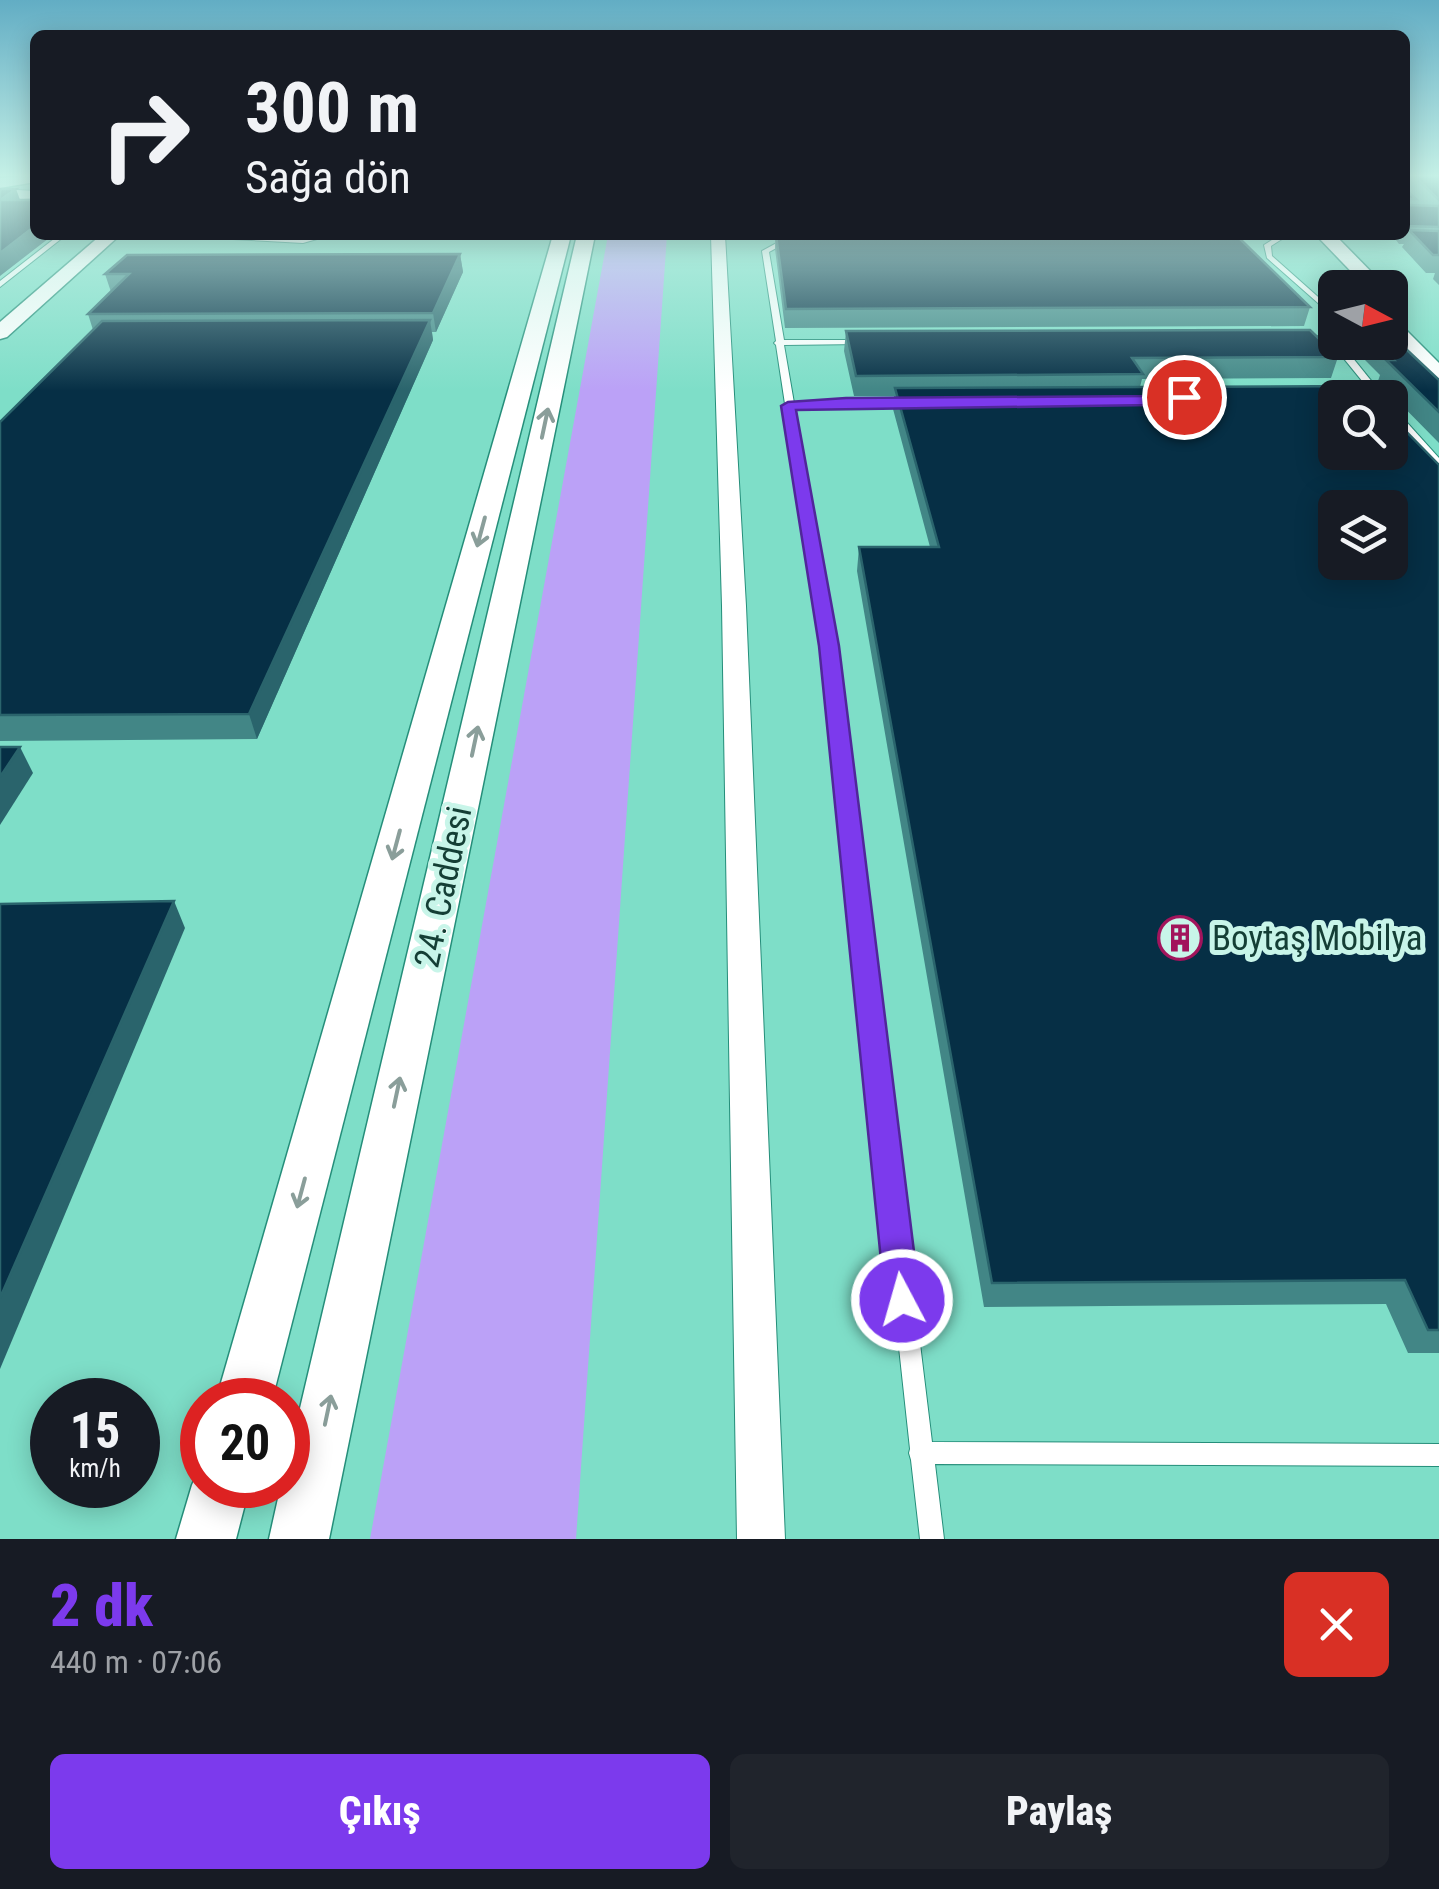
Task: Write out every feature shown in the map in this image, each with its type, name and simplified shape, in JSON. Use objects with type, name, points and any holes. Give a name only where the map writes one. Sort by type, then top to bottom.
[{"type":"street","points":[[0,305],[68,247]]},
{"type":"street","points":[[0,333],[98,247]]},
{"type":"street","name":"24. Caddesi","points":[[250,1378],[559,247]]},
{"type":"street","name":"24. Caddesi","points":[[299,1539],[583,247]]},
{"type":"street","points":[[719,247],[734,606],[761,1539]]},
{"type":"street","points":[[1313,247],[1335,270]]},
{"type":"street","points":[[1337,247],[1360,270]]},
{"type":"street","points":[[1408,317],[1439,347]]},
{"type":"street","points":[[1408,343],[1439,375]]},
{"type":"street","points":[[206,1539],[215,1508]]},
{"type":"lane","points":[[0,285],[48,247]]},
{"type":"lane","points":[[772,247],[765,250],[778,343],[829,646],[932,1539]]},
{"type":"lane","points":[[1268,247],[1269,257],[1318,301]]},
{"type":"lane","points":[[1293,338],[1318,339]]},
{"type":"lane","points":[[778,343],[872,341]]},
{"type":"lane","points":[[1351,360],[1367,380]]},
{"type":"lane","points":[[788,406],[922,402]]},
{"type":"lane","points":[[1408,429],[1439,464]]},
{"type":"lane","points":[[920,1453],[1439,1454]]},
{"type":"shaded area","points":[[606,247],[666,247],[576,1539],[370,1539]]},
{"type":"building","points":[[778,247],[1248,247],[1310,307],[786,309]]},
{"type":"building","points":[[1425,247],[1439,247],[1439,255],[1433,255]]},
{"type":"building","points":[[460,254],[433,313],[88,314],[129,274],[105,274],[127,255]]},
{"type":"building","points":[[430,320],[249,714],[0,715],[0,422],[102,321]]},
{"type":"building","points":[[1310,330],[1318,338],[1318,357],[1132,358],[1143,374],[856,376],[846,331]]},
{"type":"building","points":[[1408,351],[1439,380],[1439,412],[1408,380],[1386,360],[1408,360]]},
{"type":"building","name":"Boytaş Mobilya","points":[[1318,386],[1318,470],[1408,470],[1408,433],[1439,465],[1439,1330],[1428,1330],[1405,1280],[992,1283],[859,547],[939,547],[895,388]]},
{"type":"building","points":[[0,747],[20,747],[0,777]]},
{"type":"building","points":[[174,901],[0,1298],[0,904]]},
{"type":"place","name":"Boytaş Mobilya","points":[[1180,938]]},
{"type":"route","points":[[902,1300],[829,646],[788,406],[846,402],[1150,401],[1184,397]]}]
